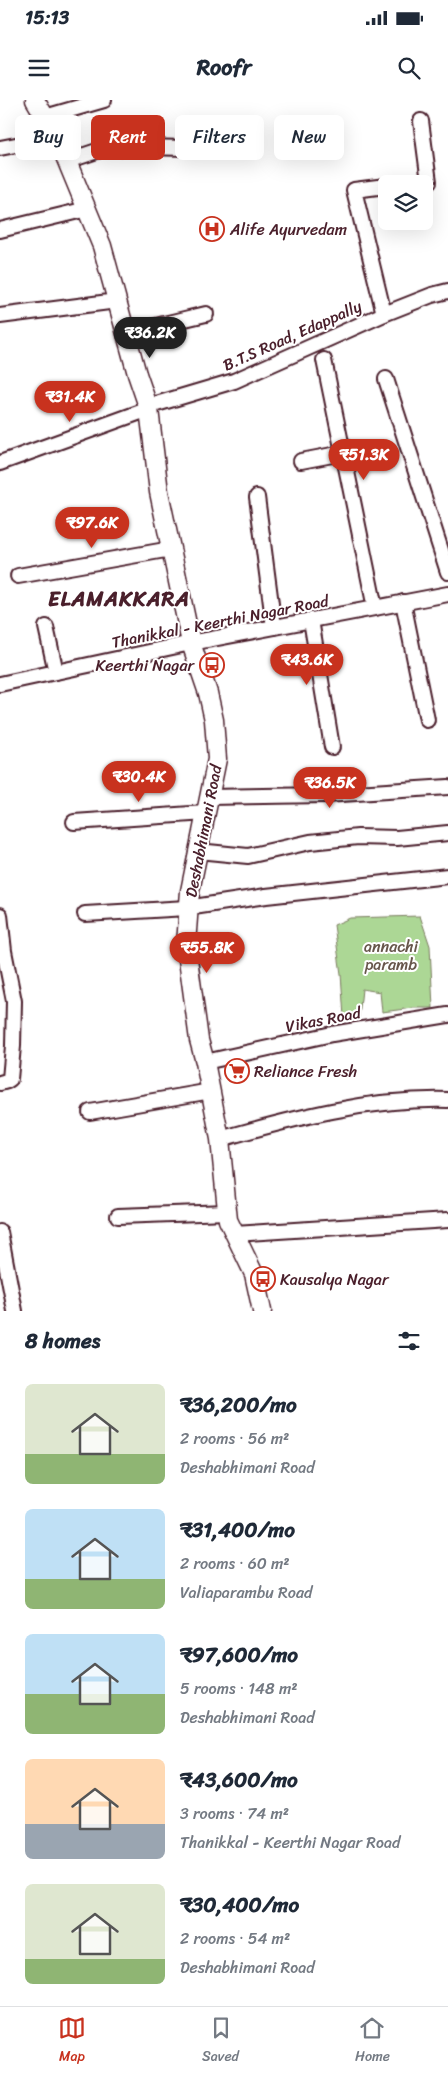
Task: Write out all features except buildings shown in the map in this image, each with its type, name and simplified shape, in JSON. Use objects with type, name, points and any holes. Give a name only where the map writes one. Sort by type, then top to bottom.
[{"type":"street","name":"Deshabhimani Road","points":[[35,100],[44,115]]},
{"type":"street","points":[[49,115],[104,100]]},
{"type":"street","points":[[421,121],[428,175]]},
{"type":"street","points":[[0,148],[15,145]]},
{"type":"street","points":[[67,161],[103,149],[175,148]]},
{"type":"street","name":"Deshabhimani Road","points":[[67,161],[102,246],[149,409],[159,492],[191,643],[208,693],[214,720],[217,758],[188,908],[186,944],[199,1040],[206,1062],[220,1139],[228,1220],[254,1274],[262,1311]]},
{"type":"street","points":[[378,187],[354,190],[384,314]]},
{"type":"street","points":[[0,230],[87,209]]},
{"type":"street","name":"B.T.S Road, Edappally","points":[[0,464],[149,409],[162,402],[234,381],[384,314],[432,295],[448,291]]},
{"type":"street","points":[[0,316],[117,301]]},
{"type":"street","points":[[126,333],[206,314]]},
{"type":"street","points":[[324,360],[375,608]]},
{"type":"street","points":[[386,379],[448,572]]},
{"type":"street","points":[[301,461],[343,452]]},
{"type":"street","points":[[258,497],[274,627]]},
{"type":"street","points":[[18,576],[171,549]]},
{"type":"street","name":"Thanikkal - Keerthi Nagar Road","points":[[0,684],[191,643],[448,594]]},
{"type":"street","points":[[403,602],[427,720]]},
{"type":"street","points":[[311,620],[332,747]]},
{"type":"street","points":[[46,627],[56,672]]},
{"type":"street","points":[[74,822],[208,805],[448,787]]},
{"type":"street","points":[[198,851],[248,856],[320,841],[358,837],[397,838],[448,833]]},
{"type":"street","points":[[85,914],[188,908],[338,888],[448,876]]},
{"type":"street","points":[[0,915],[4,951],[14,1001],[13,1046],[9,1080],[0,1083]]},
{"type":"street","name":"Vikas Road","points":[[206,1062],[332,1034],[448,1015]]},
{"type":"street","points":[[90,1112],[211,1091]]},
{"type":"street","points":[[220,1139],[286,1120],[373,1104],[448,1100]]},
{"type":"street","points":[[118,1216],[227,1212]]},
{"type":"street","points":[[234,1234],[448,1220]]},
{"type":"street","points":[[0,1232],[15,1311]]},
{"type":"green space","name":"annachi paramb","points":[[420,916],[430,946],[433,1008],[413,1008],[382,1012],[380,992],[362,989],[359,1018],[344,1017],[341,974],[334,925],[350,918]]},
{"type":"place","name":"Alife Ayurvedam","points":[[212,229]]},
{"type":"place","name":"Keerthi Nagar","points":[[212,665]]},
{"type":"place","name":"Reliance Fresh","points":[[237,1071]]},
{"type":"place","name":"Kausalya Nagar","points":[[263,1279]]},
{"type":"district","name":"ELAMAKKARA","points":[[119,599]]}]
